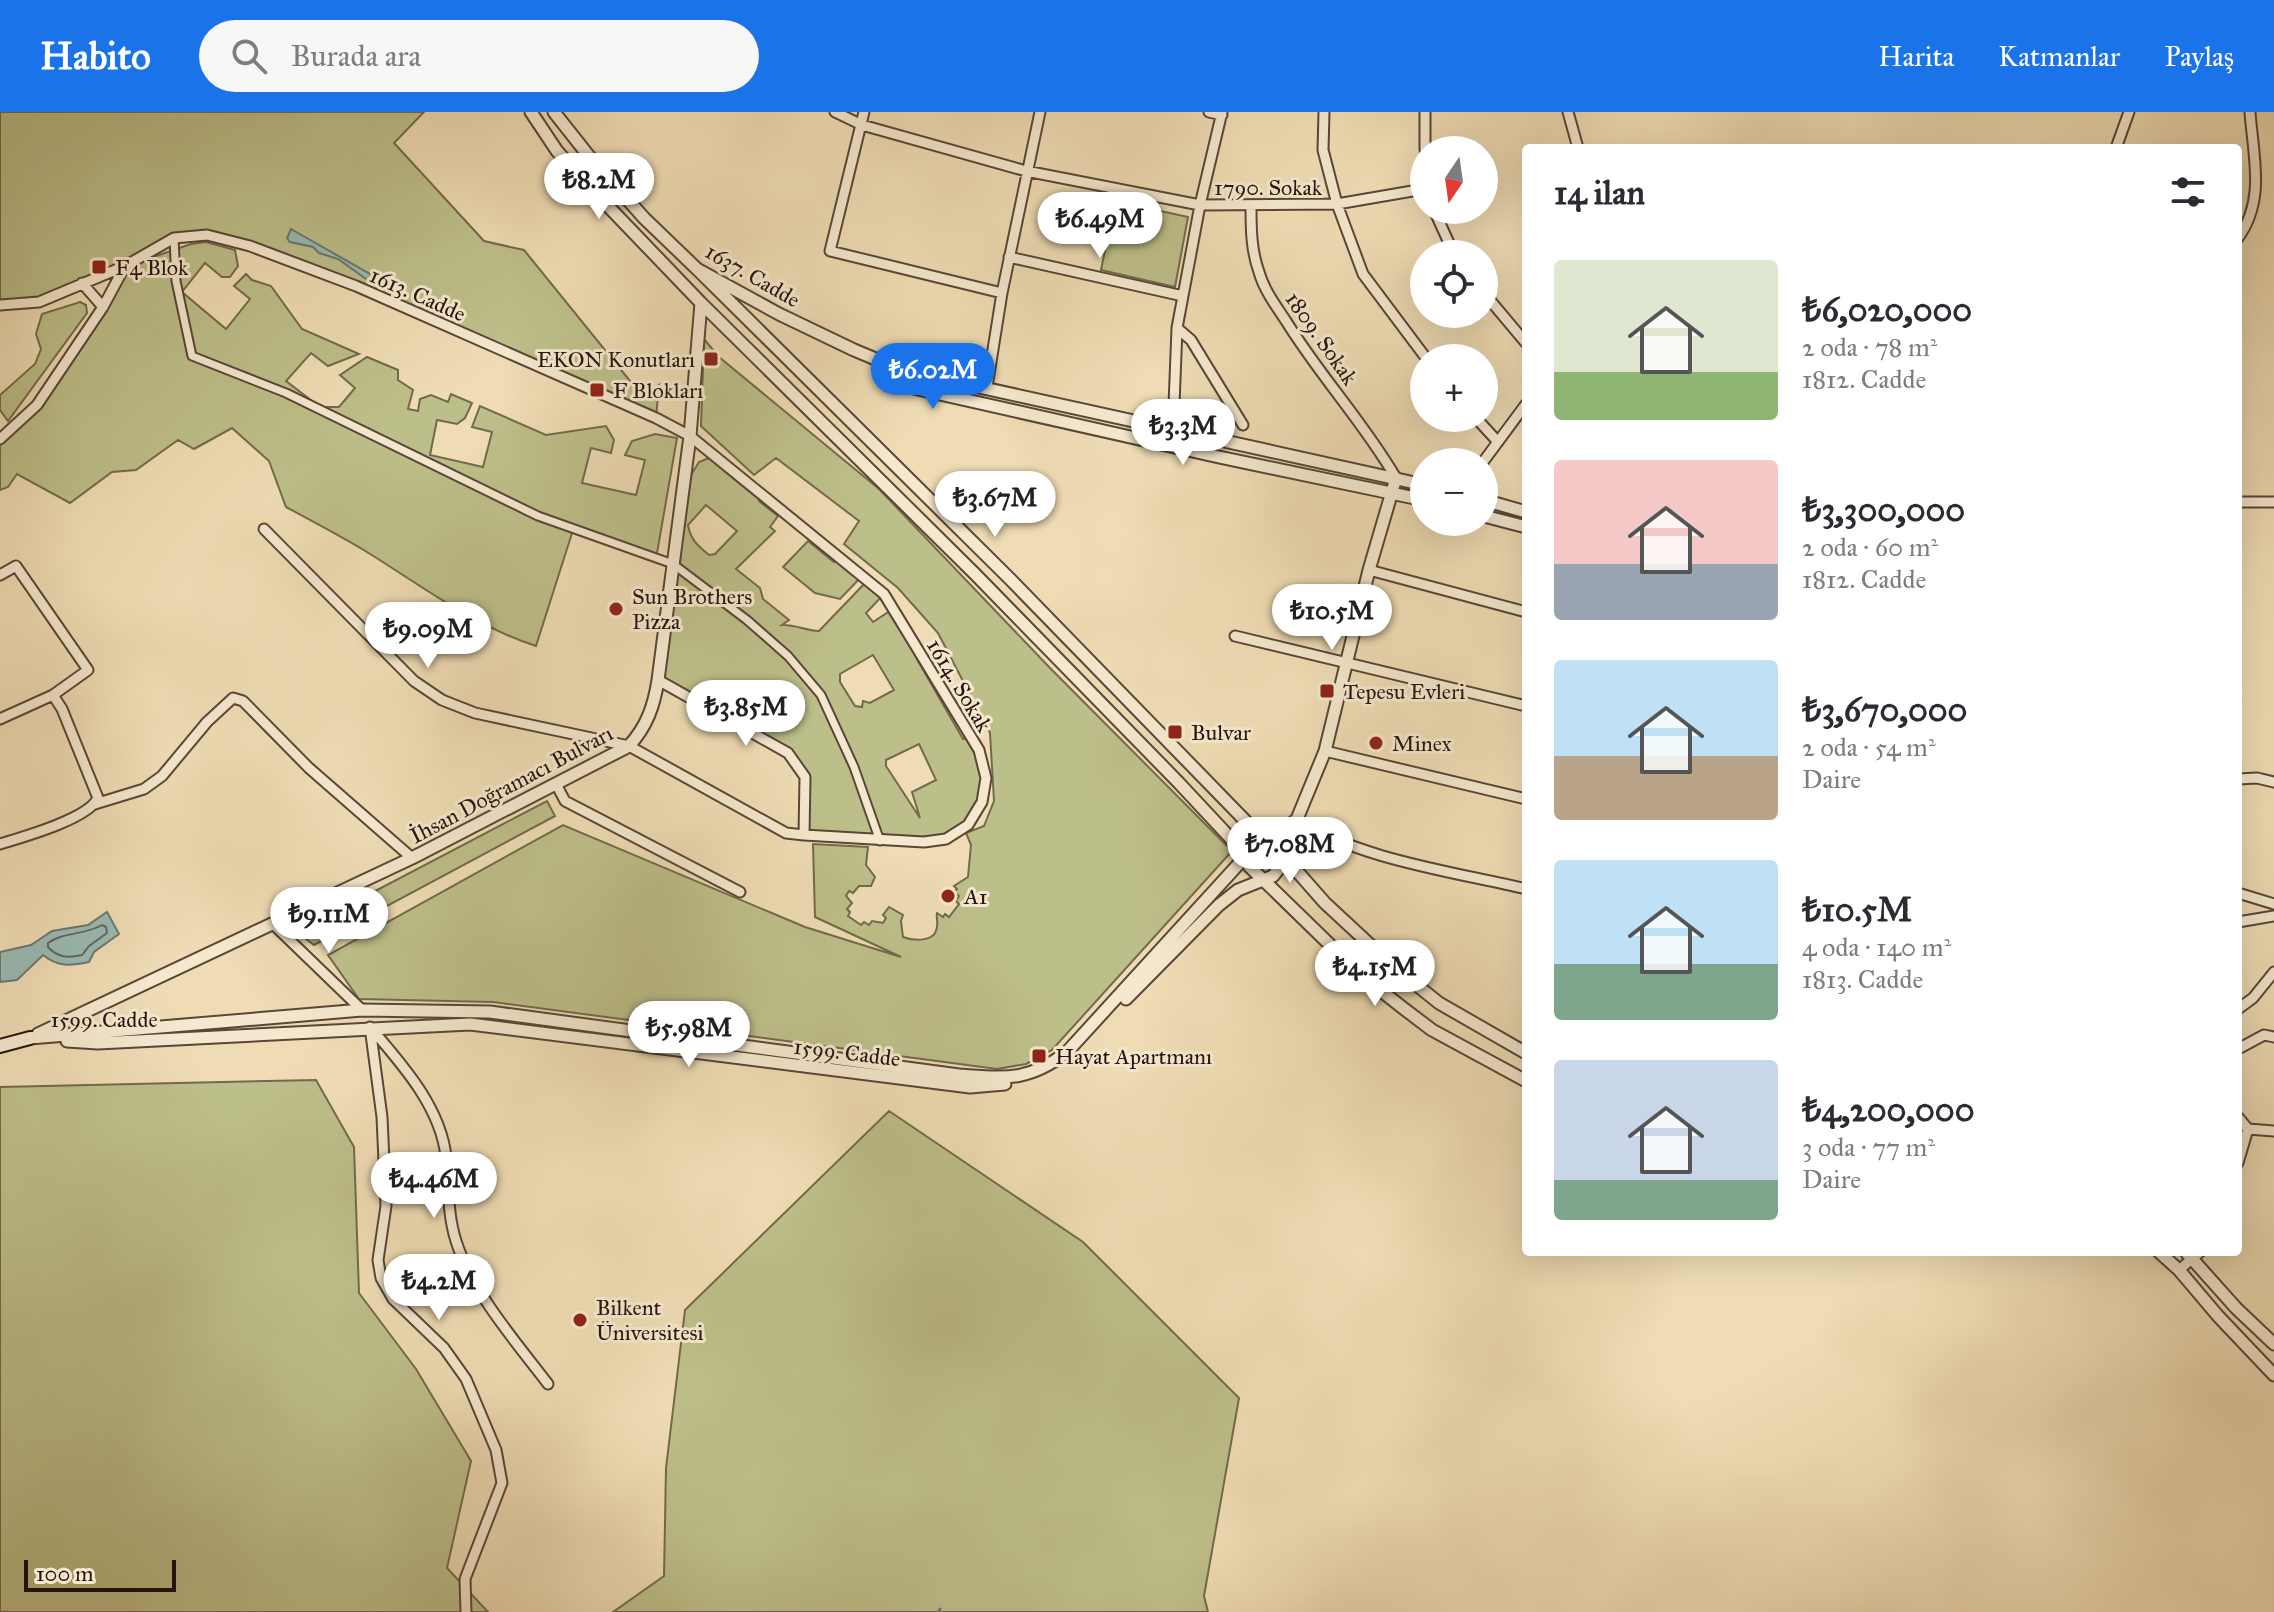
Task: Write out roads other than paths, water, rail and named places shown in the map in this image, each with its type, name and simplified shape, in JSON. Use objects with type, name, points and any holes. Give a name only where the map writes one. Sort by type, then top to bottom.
[{"type":"main road","name":"İhsan Doğramacı Bulvarı","points":[[0,1046],[30,1038]]},
{"type":"street","name":"1637. Cadde","points":[[531,112],[557,151],[701,303],[975,574],[1179,783],[1245,857]]},
{"type":"street","name":"1637. Cadde","points":[[554,112],[644,218],[697,269],[779,314],[897,368],[1410,482]]},
{"type":"street","name":"1790. Sokak","points":[[835,112],[862,125],[1026,171],[1200,205],[1337,204],[1410,191]]},
{"type":"street","points":[[864,112],[830,251],[1002,293]]},
{"type":"street","points":[[983,405],[1009,257],[1040,112]]},
{"type":"street","points":[[1173,431],[1177,328],[1200,205],[1222,113],[1209,112]]},
{"type":"street","points":[[1324,112],[1323,150],[1337,204],[1363,274],[1416,344]]},
{"type":"street","points":[[1425,112],[1425,136]]},
{"type":"street","points":[[1568,112],[1577,144]]},
{"type":"street","points":[[2117,144],[2129,112]]},
{"type":"street","points":[[2242,229],[2253,203],[2258,176],[2250,112]]},
{"type":"street","name":"1809. Sokak","points":[[1251,205],[1251,239],[1259,274],[1272,301],[1302,347],[1374,441],[1396,478]]},
{"type":"street","name":"1613. Cadde","points":[[0,305],[39,302],[125,266],[174,238],[207,235],[250,246],[356,286],[690,436]]},
{"type":"street","points":[[174,238],[176,281],[192,356],[286,393],[538,516],[673,564],[747,620],[788,656],[821,695],[854,767],[880,841]]},
{"type":"street","points":[[1009,257],[1183,296]]},
{"type":"street","points":[[0,439],[37,405],[103,307],[125,266]]},
{"type":"street","points":[[697,269],[999,568],[1263,839],[1273,844],[1284,860],[1356,934],[1439,1003],[1522,1051]]},
{"type":"street","points":[[82,283],[103,307]]},
{"type":"street","name":"İhsan Doğramacı Bulvarı","points":[[30,1038],[412,858],[629,746],[648,719],[658,680],[690,436],[701,303]]},
{"type":"street","points":[[1498,310],[1522,338]]},
{"type":"street","points":[[1177,328],[1191,340],[1243,425]]},
{"type":"street","points":[[891,383],[1410,497]]},
{"type":"street","points":[[1494,448],[1522,409]]},
{"type":"street","points":[[1489,432],[1498,442]]},
{"type":"street","name":"1614. Sokak","points":[[264,529],[414,681],[442,700],[475,713],[629,746],[786,833],[924,842],[946,839],[968,825],[982,802],[986,778],[979,750],[884,594],[690,436]]},
{"type":"street","points":[[1265,879],[1279,871],[1325,751],[1369,570],[1396,478]]},
{"type":"street","points":[[2242,502],[2274,502]]},
{"type":"street","points":[[1498,504],[1522,511]]},
{"type":"street","points":[[1498,520],[1522,526]]},
{"type":"street","points":[[0,575],[16,566],[88,670],[53,695],[0,719]]},
{"type":"street","points":[[1369,570],[1522,611]]},
{"type":"street","points":[[1235,636],[1522,705]]},
{"type":"street","points":[[658,680],[788,753],[805,777],[804,835]]},
{"type":"street","points":[[53,695],[62,709],[98,798],[95,804]]},
{"type":"street","points":[[0,844],[79,815],[95,804],[144,789],[162,776],[207,722],[233,698],[243,701],[309,768],[412,858]]},
{"type":"street","points":[[1325,751],[1522,798]]},
{"type":"street","points":[[2242,779],[2274,782]]},
{"type":"street","points":[[556,784],[565,801],[740,892]]},
{"type":"street","points":[[1297,819],[1283,831],[1252,844],[1245,857],[1249,866],[1360,974],[1392,999],[1432,1030],[1522,1079]]},
{"type":"street","points":[[1297,819],[1353,845],[1522,888]]},
{"type":"street","name":"1599. Cadde","points":[[30,1038],[362,1010],[490,1012],[959,1075],[1010,1078],[1047,1067],[1067,1052],[1245,857]]},
{"type":"street","name":"1599. Cadde","points":[[30,1038],[98,1043],[470,1024],[970,1087],[1015,1083],[1048,1074],[1072,1055],[1219,905],[1238,890],[1265,879]]},
{"type":"street","points":[[2242,894],[2274,904]]},
{"type":"street","points":[[2242,921],[2274,916]]},
{"type":"street","points":[[273,924],[362,1010],[370,1027],[404,1066],[432,1112],[446,1153],[449,1207],[456,1242],[472,1279],[548,1384]]},
{"type":"street","points":[[2242,1006],[2253,998],[2274,972]]},
{"type":"street","points":[[370,1027],[382,1117],[386,1206],[378,1260],[381,1278],[393,1299],[444,1348],[466,1379],[496,1450],[502,1483],[465,1579],[466,1612]]},
{"type":"street","points":[[2242,1047],[2264,1035],[2274,1037]]},
{"type":"street","points":[[2242,1122],[2248,1129],[2274,1131]]},
{"type":"street","points":[[2242,1149],[2248,1129]]},
{"type":"street","points":[[2163,1256],[2274,1375]]},
{"type":"street","points":[[2179,1270],[2191,1256]]},
{"type":"street","points":[[2195,1256],[2236,1308],[2274,1344]]},
{"type":"water","points":[[291,229],[393,287],[390,290],[366,279],[338,259],[319,253],[313,247],[290,242],[287,238]]},
{"type":"water","points":[[107,912],[119,934],[94,952],[89,962],[64,964],[43,955],[17,980],[0,982],[0,952],[31,945],[52,931],[88,925]]},
{"type":"place","name":"F4 Blok","points":[[99,267]]},
{"type":"place","name":"EKON Konutları","points":[[711,359]]},
{"type":"place","name":"F Blokları","points":[[597,390]]},
{"type":"place","name":"Sun Brothers Pizza","points":[[616,609]]},
{"type":"place","name":"Tepesu Evleri","points":[[1327,691]]},
{"type":"place","name":"Bulvar","points":[[1175,732]]},
{"type":"place","name":"Minex","points":[[1376,743]]},
{"type":"place","name":"A1","points":[[948,896]]},
{"type":"place","name":"Hayat Apartmanı","points":[[1039,1056]]},
{"type":"place","name":"Bilkent Üniversitesi","points":[[580,1320]]}]
